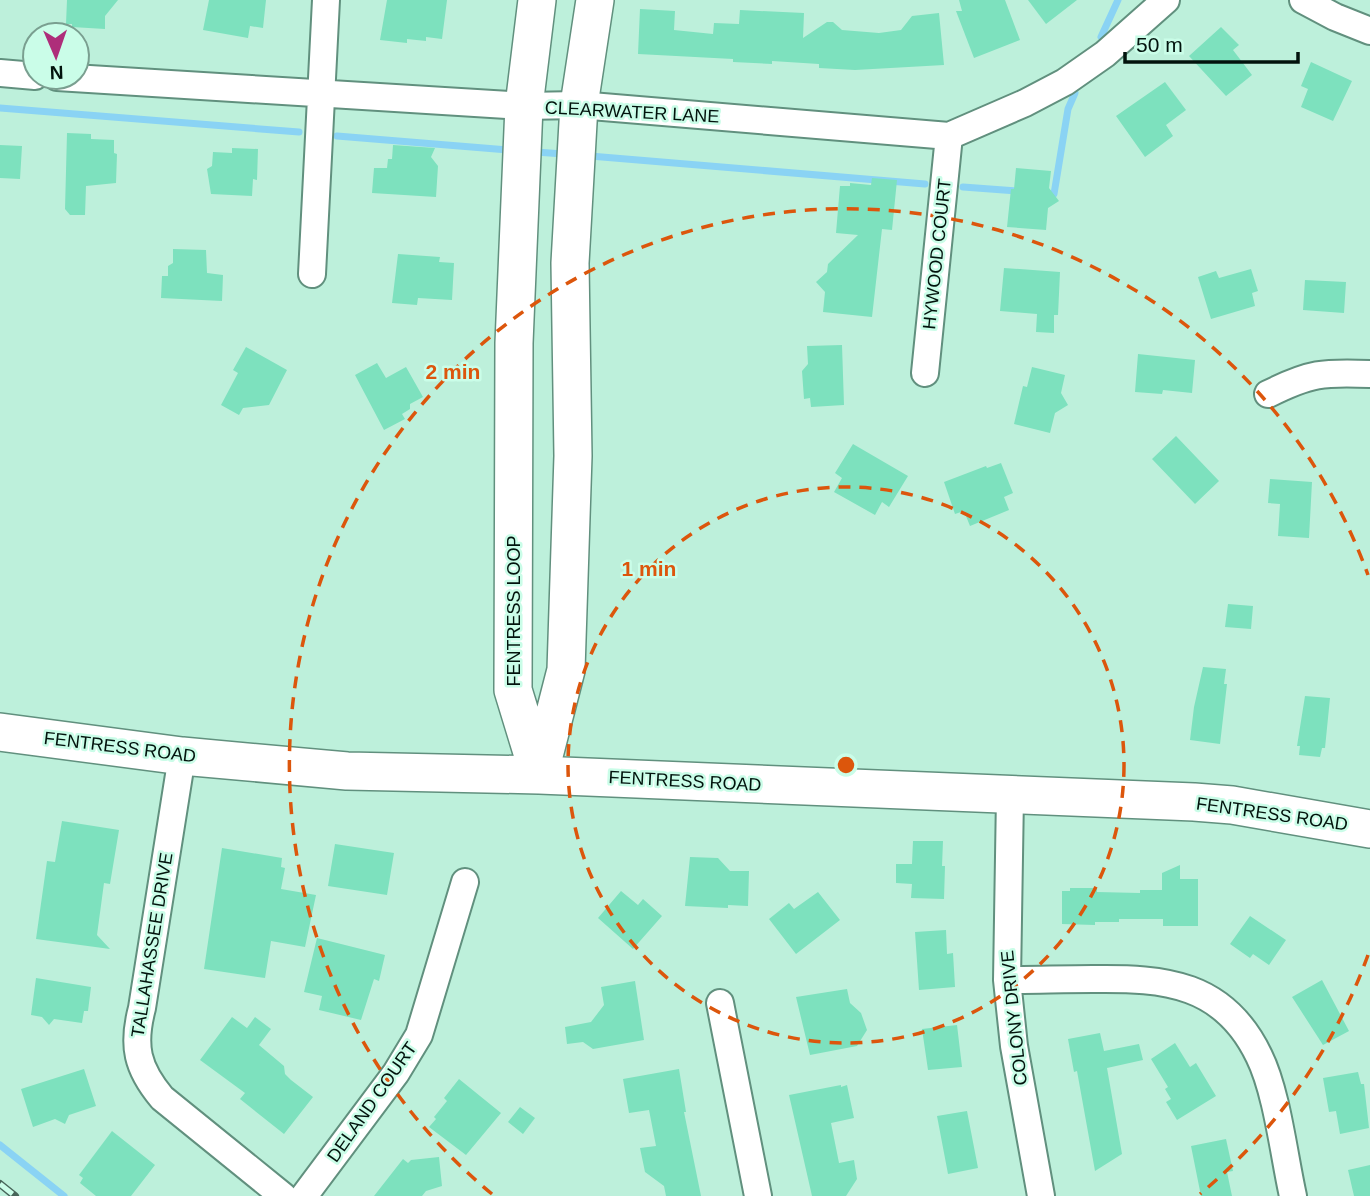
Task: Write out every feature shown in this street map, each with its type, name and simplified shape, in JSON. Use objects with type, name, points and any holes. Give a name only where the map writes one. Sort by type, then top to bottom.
[{"type":"street","points":[[312,274],[326,0]]},
{"type":"street","name":"FENTRESS LOOP","points":[[537,0],[524,106],[514,343],[513,690],[539,775]]},
{"type":"street","points":[[539,775],[566,670],[573,456],[570,263],[579,105],[595,0]]},
{"type":"street","name":"CLEARWATER LANE","points":[[91,79],[524,106],[579,105],[948,136],[1026,103],[1065,82],[1105,54],[1166,0]]},
{"type":"street","points":[[1303,0],[1370,31]]},
{"type":"street","points":[[0,74],[21,75]]},
{"type":"street","name":"HYWOOD COURT","points":[[925,373],[948,136]]},
{"type":"street","points":[[1268,394],[1302,377],[1325,373],[1370,374]]},
{"type":"street","name":"FENTRESS ROAD","points":[[0,732],[182,756],[346,771],[539,775],[1084,796],[1231,805],[1370,829]]},
{"type":"street","name":"TALLAHASSEE DRIVE","points":[[182,756],[136,1032],[138,1056],[146,1079],[162,1098],[283,1196]]},
{"type":"street","name":"COLONY DRIVE","points":[[1010,795],[1007,980],[1014,1046],[1041,1196]]},
{"type":"street","name":"DELAND COURT","points":[[304,1196],[396,1073],[419,1035],[465,882]]},
{"type":"street","points":[[1007,980],[1162,981],[1182,986],[1228,1012],[1243,1028],[1260,1058],[1271,1094],[1293,1196]]},
{"type":"street","points":[[720,1003],[758,1196]]},
{"type":"building","points":[[67,0],[118,0],[105,16],[105,29],[91,28],[91,21],[66,21]]},
{"type":"building","points":[[209,0],[266,0],[263,28],[250,26],[248,38],[203,30]]},
{"type":"building","points":[[387,0],[447,0],[442,39],[407,39],[407,43],[380,40]]},
{"type":"building","points":[[959,0],[1005,0],[1020,40],[974,58],[956,11],[962,11]]},
{"type":"building","points":[[1028,0],[1077,0],[1046,24]]},
{"type":"building","points":[[640,9],[675,11],[674,30],[713,34],[714,23],[739,24],[740,10],[804,13],[803,38],[827,22],[833,22],[842,30],[879,33],[901,30],[912,16],[939,13],[944,65],[855,70],[819,68],[819,64],[733,62],[733,59],[638,54]]},
{"type":"building","points":[[1221,27],[1239,45],[1233,50],[1252,75],[1226,96],[1189,56]]},
{"type":"building","points":[[1311,62],[1352,81],[1333,121],[1301,107],[1308,89],[1301,86]]},
{"type":"building","points":[[1165,82],[1186,110],[1166,125],[1173,136],[1145,157],[1116,116]]},
{"type":"building","points":[[67,133],[91,134],[91,139],[114,140],[114,153],[117,154],[116,183],[86,186],[85,215],[70,215],[65,209]]},
{"type":"building","points":[[0,145],[22,146],[20,179],[0,178]]},
{"type":"building","points":[[393,145],[435,148],[431,157],[438,166],[436,197],[372,193],[374,168],[387,168],[388,159],[392,159]]},
{"type":"building","points":[[232,148],[258,149],[257,180],[253,179],[252,196],[211,194],[207,169],[212,166],[213,152],[232,153]]},
{"type":"building","points":[[1016,168],[1051,171],[1049,188],[1059,201],[1048,208],[1046,230],[1007,227]]},
{"type":"building","points":[[872,178],[897,180],[892,230],[882,229],[872,317],[823,312],[825,292],[816,282],[827,272],[828,264],[858,235],[836,233],[840,186],[850,186],[850,183],[871,185]]},
{"type":"building","points":[[173,249],[206,250],[207,273],[223,275],[222,301],[161,298],[162,276],[168,276],[168,266],[173,263]]},
{"type":"building","points":[[398,254],[440,257],[439,262],[454,263],[452,300],[418,298],[417,305],[392,303]]},
{"type":"building","points":[[1004,268],[1060,272],[1058,315],[1054,315],[1054,333],[1036,332],[1037,314],[1000,311]]},
{"type":"building","points":[[1251,269],[1258,291],[1252,293],[1255,306],[1211,319],[1198,277],[1216,271],[1219,278]]},
{"type":"building","points":[[1305,280],[1346,282],[1344,313],[1303,310]]},
{"type":"building","points":[[842,345],[844,405],[811,407],[810,398],[804,399],[802,371],[808,364],[807,346]]},
{"type":"building","points":[[246,347],[287,370],[269,405],[243,408],[239,415],[221,405],[238,373],[233,370]]},
{"type":"building","points":[[1138,354],[1195,360],[1192,393],[1163,390],[1162,394],[1135,392]]},
{"type":"building","points":[[377,363],[386,378],[406,367],[423,397],[410,404],[410,409],[402,414],[405,419],[384,430],[355,375]]},
{"type":"building","points":[[1032,367],[1065,375],[1061,393],[1068,405],[1055,413],[1050,433],[1014,424],[1023,386],[1027,387]]},
{"type":"building","points":[[1176,436],[1219,481],[1195,504],[1152,459]]},
{"type":"building","points":[[853,444],[908,476],[889,507],[882,502],[875,515],[834,492],[842,478],[835,473]]},
{"type":"building","points":[[1001,463],[1013,493],[1004,497],[1009,510],[970,526],[964,511],[955,514],[944,482]]},
{"type":"building","points":[[1270,479],[1312,482],[1309,538],[1278,536],[1280,504],[1268,503]]},
{"type":"building","points":[[1228,604],[1253,606],[1251,629],[1225,627]]},
{"type":"building","points":[[1203,667],[1226,669],[1224,684],[1227,684],[1220,744],[1190,740]]},
{"type":"building","points":[[1305,696],[1330,698],[1325,748],[1322,748],[1320,757],[1299,755],[1300,746],[1297,746]]},
{"type":"building","points":[[62,821],[119,830],[110,884],[104,883],[97,935],[110,949],[36,939],[47,861],[55,862]]},
{"type":"building","points":[[913,841],[943,841],[944,899],[911,898],[912,884],[896,883],[896,864],[912,864]]},
{"type":"building","points":[[335,844],[394,853],[387,895],[328,886]]},
{"type":"building","points":[[222,848],[282,858],[281,867],[285,868],[281,889],[316,895],[305,947],[271,941],[265,978],[204,969]]},
{"type":"building","points":[[690,857],[718,858],[730,871],[749,871],[748,906],[685,906]]},
{"type":"building","points":[[1180,865],[1180,879],[1198,879],[1198,926],[1163,926],[1163,919],[1119,919],[1119,922],[1095,922],[1095,925],[1062,924],[1062,891],[1070,891],[1070,888],[1140,893],[1140,890],[1162,890],[1162,873]]},
{"type":"building","points":[[621,891],[638,905],[643,899],[662,916],[633,949],[598,918]]},
{"type":"building","points":[[818,892],[840,920],[796,954],[769,919],[789,903],[794,909]]},
{"type":"building","points":[[1250,916],[1286,940],[1269,965],[1253,954],[1250,958],[1230,944]]},
{"type":"building","points":[[946,930],[947,954],[953,953],[955,987],[919,990],[915,932]]},
{"type":"building","points":[[317,938],[385,955],[379,981],[374,979],[361,1020],[319,1010],[322,996],[304,992]]},
{"type":"building","points":[[36,978],[91,987],[88,1011],[84,1011],[82,1023],[54,1019],[49,1025],[42,1017],[31,1015]]},
{"type":"building","points":[[1322,980],[1349,1031],[1323,1045],[1292,997]]},
{"type":"building","points":[[635,981],[644,1040],[593,1049],[583,1042],[567,1044],[565,1027],[591,1022],[604,1005],[601,987]]},
{"type":"building","points":[[847,989],[850,1003],[861,1013],[867,1030],[857,1046],[810,1055],[796,997]]},
{"type":"building","points":[[232,1017],[247,1028],[255,1017],[271,1029],[259,1045],[284,1066],[285,1074],[291,1080],[313,1097],[284,1134],[240,1099],[245,1093],[200,1060]]},
{"type":"building","points":[[957,1025],[962,1067],[928,1070],[922,1029]]},
{"type":"building","points":[[1100,1033],[1104,1051],[1139,1044],[1143,1060],[1107,1068],[1122,1154],[1095,1171],[1077,1071],[1074,1072],[1068,1039]]},
{"type":"building","points":[[1175,1043],[1190,1067],[1196,1063],[1216,1096],[1177,1120],[1166,1102],[1171,1099],[1165,1089],[1168,1087],[1151,1059]]},
{"type":"building","points":[[84,1069],[96,1106],[69,1115],[65,1124],[55,1119],[33,1127],[21,1089]]},
{"type":"building","points":[[679,1069],[684,1112],[701,1196],[666,1196],[664,1186],[645,1172],[640,1148],[656,1146],[649,1110],[629,1113],[623,1079]]},
{"type":"building","points":[[1358,1072],[1361,1084],[1364,1084],[1369,1128],[1340,1134],[1336,1111],[1329,1112],[1323,1078]]},
{"type":"building","points":[[459,1079],[501,1113],[466,1155],[429,1127],[447,1101],[444,1098]]},
{"type":"building","points":[[847,1085],[854,1118],[831,1123],[839,1163],[854,1160],[857,1179],[846,1196],[812,1196],[789,1095]]},
{"type":"building","points":[[520,1107],[535,1118],[523,1134],[508,1122]]},
{"type":"building","points":[[967,1111],[978,1168],[948,1174],[937,1116]]},
{"type":"building","points":[[112,1131],[155,1165],[131,1196],[96,1196],[80,1183],[83,1178],[79,1175]]},
{"type":"building","points":[[1226,1139],[1233,1171],[1227,1172],[1232,1196],[1201,1196],[1191,1146]]},
{"type":"building","points":[[439,1157],[442,1186],[426,1191],[422,1196],[374,1196],[403,1159],[408,1163],[411,1160]]},
{"type":"building","points":[[1370,1165],[1370,1196],[1354,1196],[1348,1170]]},
{"type":"waterway","points":[[1101,37],[1118,0]]},
{"type":"waterway","points":[[1046,194],[1054,194],[1068,109],[1075,93]]},
{"type":"waterway","points":[[0,108],[299,132]]},
{"type":"waterway","points":[[337,136],[508,150]]},
{"type":"waterway","points":[[536,152],[563,154]]},
{"type":"waterway","points":[[590,156],[925,184]]},
{"type":"waterway","points":[[963,187],[1017,191]]},
{"type":"waterway","points":[[0,1145],[64,1196]]},
{"type":"railway","points":[[0,1184],[15,1196]]}]
